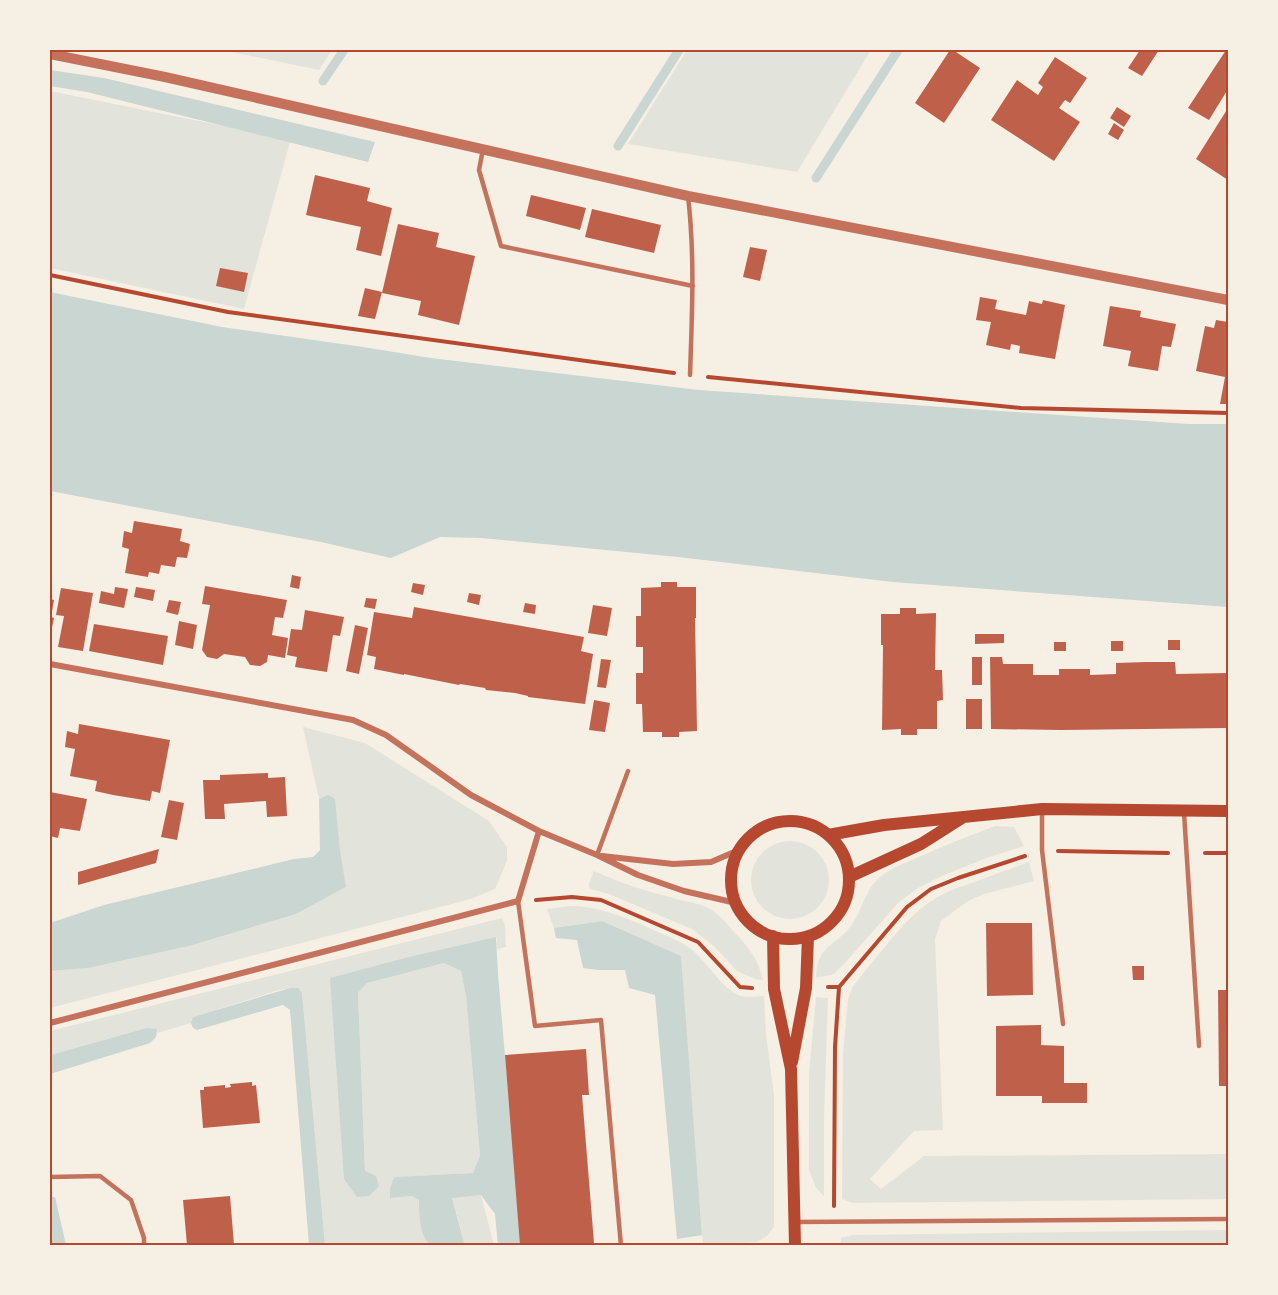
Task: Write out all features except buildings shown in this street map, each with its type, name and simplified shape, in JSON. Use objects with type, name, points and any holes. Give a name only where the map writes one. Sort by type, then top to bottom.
[{"type":"main road","points":[[828,835],[884,825],[1041,809],[1228,811]]},
{"type":"main road","points":[[849,877],[921,844],[966,816]]},
{"type":"main road","points":[[780,821],[797,821],[814,826],[828,835],[843,854],[849,877],[848,892],[838,914],[822,929],[808,936],[790,939],[772,936],[757,929],[736,903],[731,885],[732,867],[739,850],[750,837],[764,827],[780,821]]},
{"type":"main road","points":[[772,936],[774,989],[791,1069],[795,1245]]},
{"type":"main road","points":[[791,1069],[806,988],[808,936]]},
{"type":"street","points":[[50,54],[165,77],[688,196],[1228,300]]},
{"type":"street","points":[[50,664],[353,720],[386,735],[471,795],[539,831],[638,875],[684,891],[736,903]]},
{"type":"street","points":[[50,1023],[518,901],[539,831]]},
{"type":"street","points":[[597,855],[673,864],[711,862],[739,850]]},
{"type":"lane","points":[[483,149],[479,170],[501,246],[693,286]]},
{"type":"lane","points":[[688,196],[693,286],[690,375]]},
{"type":"lane","points":[[597,855],[628,771]]},
{"type":"lane","points":[[1041,809],[1042,850],[1063,1024]]},
{"type":"lane","points":[[1184,810],[1199,1046]]},
{"type":"lane","points":[[518,901],[535,1026],[601,1020],[621,1245]]},
{"type":"lane","points":[[50,1177],[100,1176],[131,1200],[144,1238],[144,1245]]},
{"type":"lane","points":[[795,1221],[1228,1219]]},
{"type":"path","points":[[50,275],[228,312],[690,375],[1021,408],[1228,413]]},
{"type":"path","points":[[1042,850],[1228,853]]},
{"type":"path","points":[[834,1221],[835,1047],[839,987]]},
{"type":"shaded area","points":[[222,50],[332,50],[319,70]]},
{"type":"shaded area","points":[[687,50],[871,50],[797,172],[628,144]]},
{"type":"shaded area","points":[[50,70],[104,78],[375,142],[368,162],[87,92],[50,86]]},
{"type":"shaded area","points":[[50,91],[279,137],[290,142],[244,309],[50,268]]},
{"type":"shaded area","points":[[50,292],[222,327],[431,358],[699,390],[1188,424],[1228,424],[1228,607],[893,582],[678,557],[481,538],[440,537],[391,558],[321,542],[50,491]]},
{"type":"shaded area","points":[[303,727],[365,743],[489,821],[507,847],[507,861],[495,889],[471,899],[50,1008],[50,971],[88,968],[189,946],[296,914],[346,887],[328,795],[319,799]]},
{"type":"shaded area","points":[[328,795],[335,799],[346,887],[296,914],[189,946],[88,968],[50,971],[50,923],[104,905],[294,859],[313,857],[320,850],[319,799]]},
{"type":"shaded area","points":[[995,826],[1014,827],[1024,846],[989,857],[918,888],[898,903],[834,974],[816,978],[817,967],[824,951],[853,923],[870,889],[882,876],[905,863]]},
{"type":"shaded area","points":[[790,841],[805,844],[822,858],[829,880],[826,895],[812,912],[790,919],[775,916],[758,902],[751,880],[754,865],[768,848]]},
{"type":"shaded area","points":[[1029,862],[1034,881],[984,894],[968,901],[941,921],[935,939],[943,1130],[914,1131],[870,1179],[881,1189],[924,1156],[1228,1154],[1228,1199],[853,1203],[842,1199],[843,1054],[848,999],[852,988],[899,930],[931,901],[952,890]]},
{"type":"shaded area","points":[[594,871],[633,886],[700,904],[712,910],[749,949],[759,966],[763,980],[737,971],[714,946],[692,929],[609,894],[591,889],[589,883]]},
{"type":"shaded area","points":[[571,906],[616,914],[675,940],[687,946],[734,993],[744,997],[764,996],[766,1035],[774,1095],[774,1227],[767,1236],[757,1242],[703,1245],[680,956],[602,921],[554,928],[547,909]]},
{"type":"shaded area","points":[[502,918],[505,925],[506,947],[497,949],[497,938],[330,978],[365,1171],[358,993],[367,983],[444,963],[461,971],[466,996],[480,1155],[473,1173],[395,1177],[390,1198],[412,1196],[419,1200],[422,1230],[430,1245],[325,1245],[302,993],[290,988],[279,990],[193,1017],[191,1023],[157,1033],[157,1029],[147,1028],[50,1055],[50,1031]]},
{"type":"shaded area","points":[[602,921],[681,956],[702,1235],[677,1239],[655,995],[629,988],[625,970],[583,968],[577,940],[556,938],[554,928]]},
{"type":"shaded area","points":[[496,937],[521,1245],[498,1245],[495,1214],[481,1195],[452,1198],[465,1246],[430,1245],[422,1230],[419,1200],[412,1196],[390,1198],[390,1189],[394,1177],[473,1173],[480,1155],[466,996],[461,971],[444,963],[367,983],[358,993],[365,1171],[376,1176],[379,1186],[369,1196],[357,1197],[344,1179],[330,978]]},
{"type":"shaded area","points":[[290,988],[298,988],[302,993],[325,1245],[309,1245],[290,1010],[283,1005],[197,1030],[191,1023],[193,1017]]},
{"type":"shaded area","points":[[816,997],[828,998],[824,1196],[816,1188],[809,1170],[809,1073]]},
{"type":"shaded area","points":[[147,1028],[157,1029],[156,1037],[150,1043],[50,1074],[50,1055]]},
{"type":"shaded area","points":[[481,1195],[494,1245],[465,1245],[452,1197]]},
{"type":"shaded area","points":[[50,1197],[55,1197],[66,1245],[50,1245]]},
{"type":"shaded area","points":[[1228,1230],[1228,1246],[841,1245],[841,1238],[852,1235]]},
{"type":"waterway","points":[[323,81],[344,50]]},
{"type":"waterway","points":[[618,146],[679,50]]},
{"type":"waterway","points":[[816,178],[898,50]]}]
